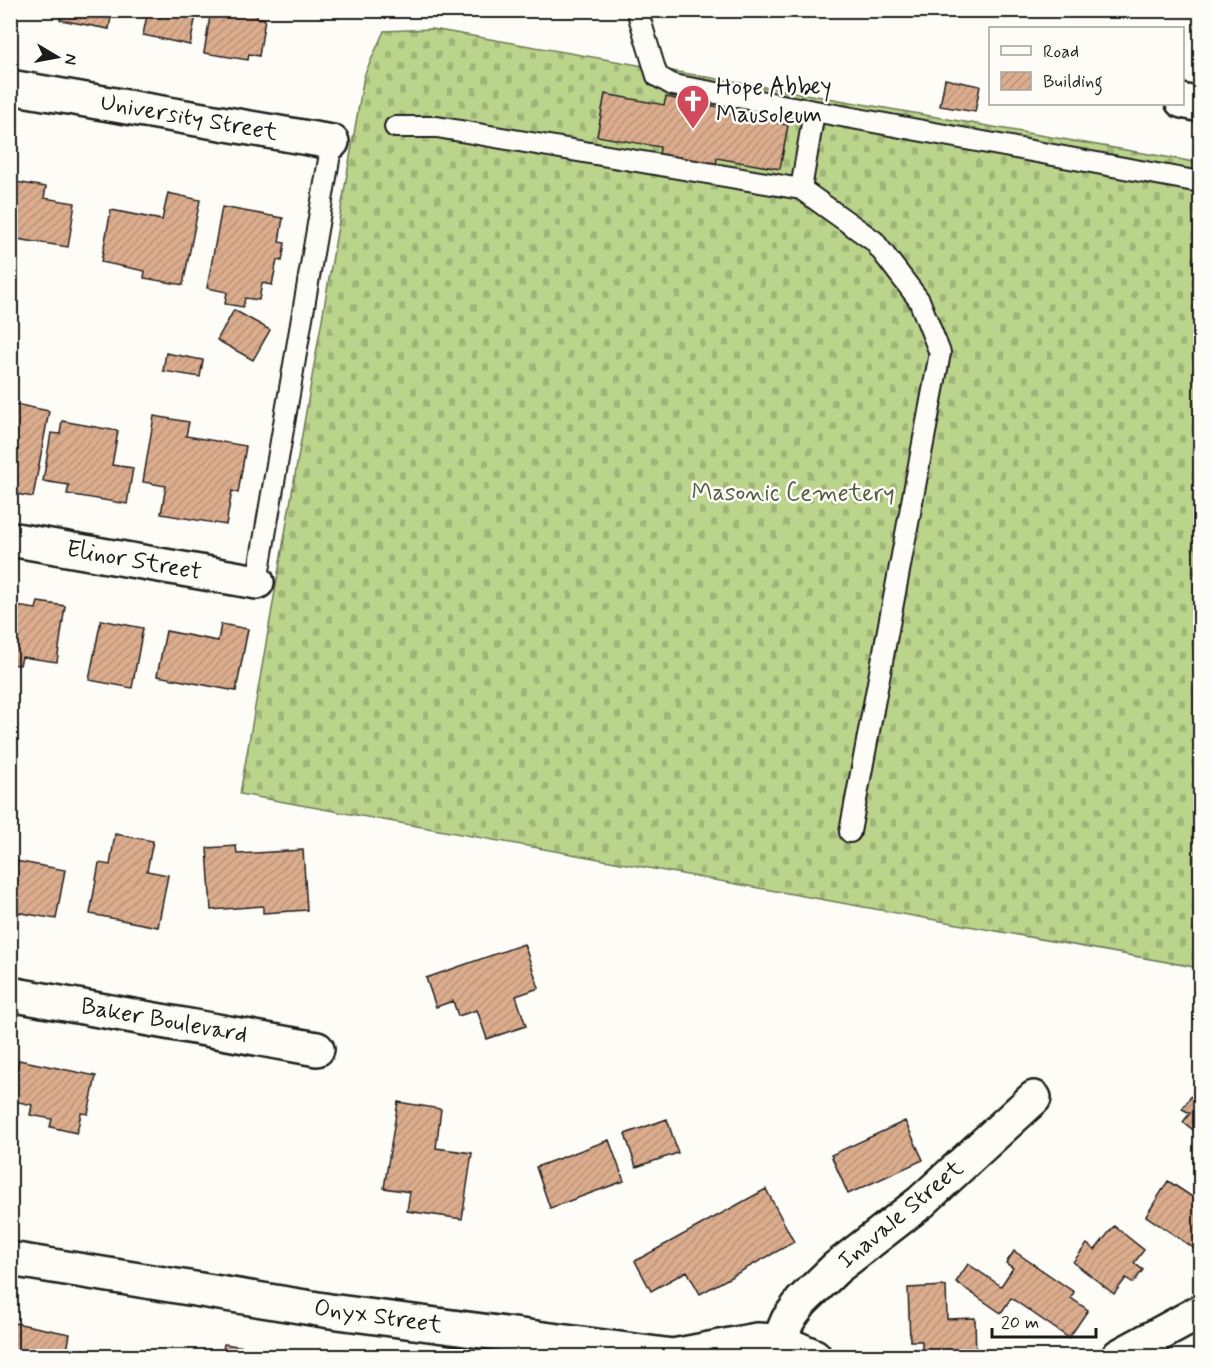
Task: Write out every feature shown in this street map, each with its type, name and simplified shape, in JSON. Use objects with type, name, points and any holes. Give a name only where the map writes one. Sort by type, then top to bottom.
[{"type":"street","name":"University Street","points":[[10,87],[332,142]]},
{"type":"street","points":[[1184,102],[1200,105]]},
{"type":"street","name":"Elinor Street","points":[[10,539],[257,582]]},
{"type":"street","name":"Baker Boulevard","points":[[10,994],[317,1048]]},
{"type":"street","name":"Inavale Street","points":[[779,1341],[788,1320],[802,1300],[836,1268],[921,1202],[1034,1098]]},
{"type":"street","name":"Onyx Street","points":[[10,1259],[330,1311],[673,1356],[757,1340],[779,1341],[813,1356]]},
{"type":"street","points":[[1119,1356],[1200,1312]]},
{"type":"lane","points":[[638,10],[657,76],[673,85],[1200,182]]},
{"type":"lane","points":[[801,189],[814,112]]},
{"type":"lane","points":[[395,127],[437,127],[801,189],[874,241],[919,300],[940,352],[850,832]]},
{"type":"lane","points":[[257,582],[332,142]]},
{"type":"green space","name":"Masonic Cemetery","points":[[432,29],[1200,163],[1200,968],[240,794],[364,76],[384,31]]},
{"type":"building","points":[[62,10],[112,10],[109,29],[60,20]]},
{"type":"building","points":[[148,10],[197,10],[190,45],[143,35]]},
{"type":"building","points":[[211,10],[258,10],[257,18],[265,19],[259,56],[249,54],[248,60],[204,53]]},
{"type":"building","points":[[945,79],[980,86],[975,112],[940,106]]},
{"type":"building","name":"Hope Abbey Mausoleum","points":[[605,94],[664,105],[666,97],[730,109],[729,114],[788,125],[780,169],[717,158],[716,165],[659,155],[660,147],[597,136]]},
{"type":"building","points":[[10,181],[46,187],[44,198],[75,203],[68,247],[10,238]]},
{"type":"building","points":[[168,193],[200,200],[183,285],[144,278],[145,271],[101,262],[111,210],[162,220]]},
{"type":"building","points":[[222,207],[283,218],[279,242],[285,243],[282,261],[277,260],[272,285],[262,283],[259,300],[245,298],[243,307],[225,304],[227,292],[207,288]]},
{"type":"building","points":[[234,310],[270,330],[253,360],[217,340]]},
{"type":"building","points":[[166,353],[203,360],[200,377],[163,371]]},
{"type":"building","points":[[10,403],[49,411],[33,497],[10,493]]},
{"type":"building","points":[[154,416],[189,422],[186,436],[246,446],[238,493],[232,491],[226,525],[161,514],[166,486],[143,482]]},
{"type":"building","points":[[62,421],[118,431],[112,465],[133,468],[127,504],[67,494],[69,485],[43,481],[51,433],[60,434]]},
{"type":"building","points":[[38,602],[65,606],[57,662],[22,657],[20,665],[10,664],[10,605],[36,609]]},
{"type":"building","points":[[101,620],[143,628],[132,688],[89,680]]},
{"type":"building","points":[[221,624],[248,629],[236,691],[157,676],[166,631],[218,641]]},
{"type":"building","points":[[115,834],[153,841],[147,871],[168,875],[158,927],[90,914],[99,863],[110,865]]},
{"type":"building","points":[[236,846],[237,854],[303,850],[307,910],[263,913],[263,906],[211,910],[207,848]]},
{"type":"building","points":[[10,860],[65,870],[56,919],[10,911]]},
{"type":"building","points":[[524,944],[539,988],[516,996],[526,1026],[487,1039],[477,1010],[458,1016],[453,1001],[436,1007],[426,978]]},
{"type":"building","points":[[19,1060],[96,1076],[88,1114],[81,1113],[77,1133],[50,1127],[52,1119],[30,1115],[32,1105],[10,1100]]},
{"type":"building","points":[[1195,1091],[1200,1096],[1200,1135],[1183,1122],[1190,1113],[1182,1109]]},
{"type":"building","points":[[398,1102],[441,1109],[436,1148],[472,1153],[462,1219],[407,1211],[410,1192],[384,1188]]},
{"type":"building","points":[[667,1119],[678,1153],[636,1167],[625,1134]]},
{"type":"building","points":[[905,1121],[923,1160],[848,1194],[831,1155]]},
{"type":"building","points":[[609,1140],[624,1181],[550,1208],[536,1167]]},
{"type":"building","points":[[1168,1181],[1200,1202],[1200,1247],[1198,1251],[1146,1216]]},
{"type":"building","points":[[766,1189],[794,1242],[700,1294],[687,1271],[651,1291],[635,1261]]},
{"type":"building","points":[[1114,1226],[1144,1250],[1134,1263],[1143,1270],[1133,1283],[1126,1278],[1114,1294],[1073,1262],[1087,1244],[1095,1250]]},
{"type":"building","points":[[1014,1251],[1074,1292],[1071,1298],[1088,1310],[1069,1338],[1011,1298],[1001,1313],[956,1282],[968,1264],[1001,1286],[1013,1268],[1006,1263]]},
{"type":"building","points":[[946,1286],[947,1319],[975,1318],[976,1356],[922,1356],[922,1341],[910,1341],[908,1288]]},
{"type":"building","points":[[10,1322],[70,1334],[66,1356],[10,1356]]},
{"type":"building","points":[[224,1344],[257,1349],[256,1356],[222,1356]]},
{"type":"place","name":"Hope Abbey Mausoleum","points":[[693,130]]}]
